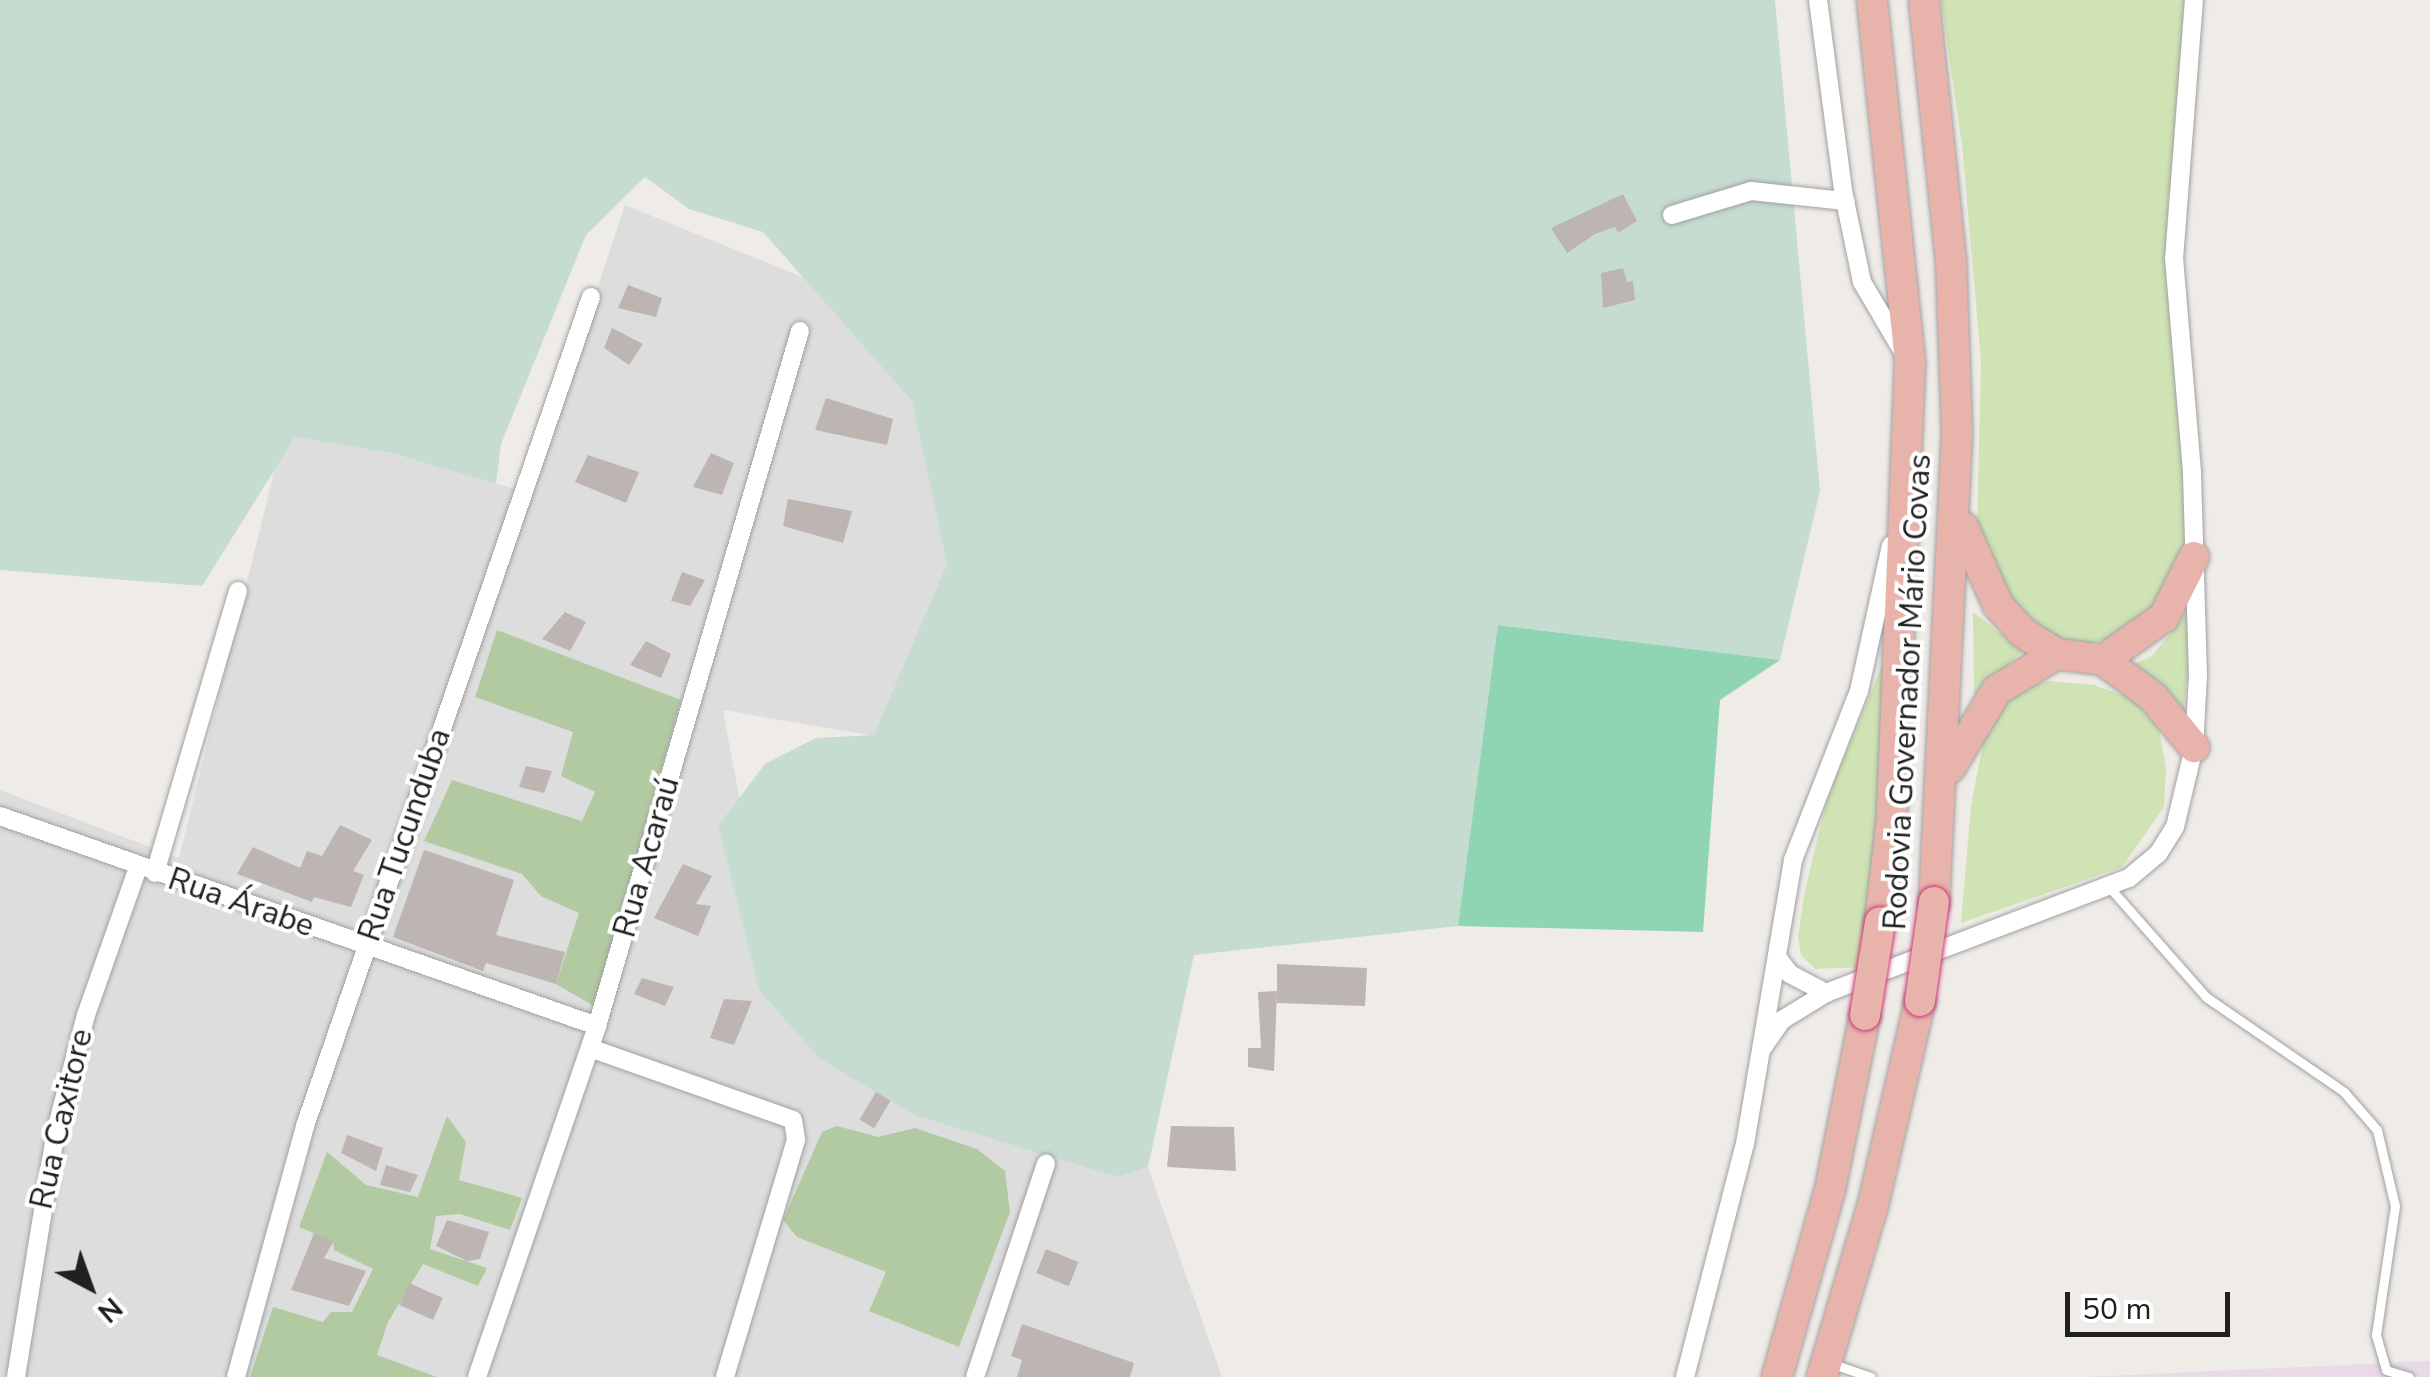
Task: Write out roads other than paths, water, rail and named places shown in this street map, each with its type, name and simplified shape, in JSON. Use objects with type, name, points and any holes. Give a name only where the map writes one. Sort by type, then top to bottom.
[{"type":"highway","name":"Rodovia Governador Mário Covas","points":[[1778,1377],[1830,1190],[1880,922],[1892,816],[1910,364],[1872,0]]},
{"type":"highway","name":"Rodovia Governador Mário Covas","points":[[1825,1369],[1873,1204],[1920,1000],[1934,902],[1944,779],[1957,510],[1951,260],[1924,0]]},
{"type":"highway","points":[[1957,510],[1998,605],[2056,654],[2103,660],[2153,697],[2194,747]]},
{"type":"highway","points":[[2103,660],[2164,617],[2194,557]]},
{"type":"highway","points":[[1944,779],[1997,690],[2056,654]]},
{"type":"street","points":[[1818,0],[1845,201],[1862,282],[1910,364]]},
{"type":"street","points":[[1761,1050],[1782,1020],[1826,993],[2110,888],[2149,864],[2168,840],[2194,747],[2194,557],[2174,259],[2194,0]]},
{"type":"street","points":[[1672,215],[1751,191],[1845,201]]},
{"type":"street","name":"Rua Tucunduba","points":[[236,1377],[305,1126],[591,297]]},
{"type":"street","name":"Rua Acaraú","points":[[477,1377],[597,1026],[800,331]]},
{"type":"street","points":[[1684,1377],[1741,1160],[1793,860],[1858,691],[1906,464]]},
{"type":"street","name":"Rua Caxitore","points":[[16,1377],[56,1130],[86,1015],[146,870],[238,591]]},
{"type":"street","name":"Rua Árabe","points":[[0,816],[597,1026]]},
{"type":"street","points":[[1777,957],[1790,974],[1826,993]]},
{"type":"street","points":[[590,1048],[776,1109],[793,1120],[796,1140],[725,1377]]},
{"type":"street","points":[[975,1377],[1046,1164]]},
{"type":"lane","points":[[2110,888],[2206,997],[2344,1092],[2376,1130],[2395,1206],[2376,1335],[2386,1370],[2409,1377]]},
{"type":"lane","points":[[1825,1369],[1871,1377]]}]
